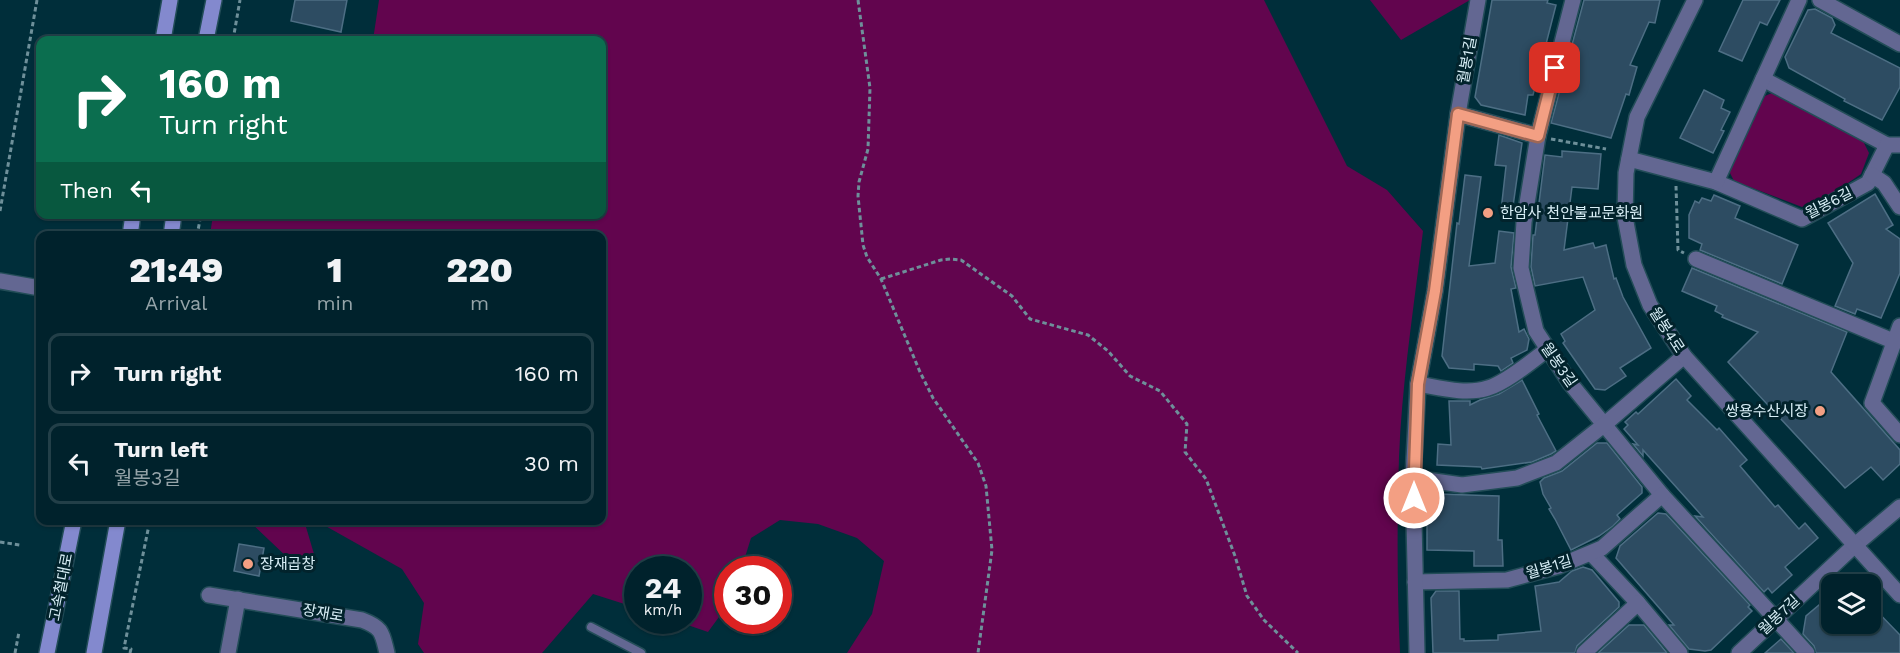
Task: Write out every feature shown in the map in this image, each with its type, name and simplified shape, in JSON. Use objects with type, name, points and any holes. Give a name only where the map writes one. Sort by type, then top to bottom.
[{"type":"main road","points":[[164,36],[170,0]]},
{"type":"main road","points":[[207,36],[214,0]]},
{"type":"main road","name":"고속철대로","points":[[47,653],[73,525]]},
{"type":"main road","points":[[94,653],[117,525]]},
{"type":"street","name":"월봉1길","points":[[1417,653],[1413,478],[1418,384],[1435,291],[1458,114],[1478,0]]},
{"type":"street","name":"월봉3길","points":[[1573,0],[1538,136],[1524,222],[1521,268],[1536,332],[1570,383],[1662,495],[1807,653]]},
{"type":"street","name":"월봉4로","points":[[1695,0],[1637,117],[1626,173],[1625,217],[1634,265],[1650,305],[1684,356],[1900,595]]},
{"type":"street","points":[[1716,182],[1799,0]]},
{"type":"street","points":[[1820,0],[1900,44]]},
{"type":"street","name":"월봉6길","points":[[1629,159],[1716,182],[1802,219],[1868,183],[1893,145],[1763,79]]},
{"type":"street","points":[[1458,114],[1538,136]]},
{"type":"street","points":[[1872,175],[1884,183],[1900,207]]},
{"type":"street","points":[[1696,259],[1893,341]]},
{"type":"street","points":[[0,281],[36,287]]},
{"type":"street","points":[[1900,326],[1872,403],[1900,435]]},
{"type":"street","points":[[1418,384],[1459,391],[1489,388],[1517,372],[1548,349]]},
{"type":"street","points":[[1413,478],[1462,485],[1517,478],[1556,463],[1684,356]]},
{"type":"street","name":"월봉1길","points":[[1415,582],[1507,580],[1559,566],[1602,548],[1662,495]]},
{"type":"street","name":"월봉7길","points":[[1739,653],[1855,545],[1900,507]]},
{"type":"street","points":[[1591,553],[1638,603],[1680,653]]},
{"type":"street","name":"장재로","points":[[209,595],[343,616],[369,623],[375,625],[382,633],[387,653]]},
{"type":"street","points":[[228,653],[238,599]]},
{"type":"street","points":[[1584,653],[1638,603]]},
{"type":"lane","points":[[591,627],[641,653]]},
{"type":"path","points":[[0,211],[37,0]]},
{"type":"path","points":[[234,36],[240,0]]},
{"type":"path","points":[[858,0],[870,88],[868,149],[859,182],[858,196],[863,245],[933,398],[978,463],[985,480],[992,550],[978,653]]},
{"type":"path","points":[[1538,136],[1606,149]]},
{"type":"path","points":[[1678,172],[1676,189],[1678,250],[1696,259]]},
{"type":"path","points":[[880,279],[941,260],[961,260],[1012,296],[1030,319],[1089,335],[1108,351],[1130,376],[1160,391],[1187,424],[1185,452],[1206,479],[1235,556],[1247,596],[1264,620],[1298,653]]},
{"type":"path","points":[[123,653],[149,525]]},
{"type":"path","points":[[0,542],[20,545]]},
{"type":"path","points":[[15,653],[19,632]]},
{"type":"path","points":[[124,648],[131,649],[130,653]]},
{"type":"shaded area","points":[[379,0],[1264,0],[1347,166],[1387,190],[1423,231],[1409,344],[1399,457],[1400,653],[847,653],[872,614],[884,561],[857,538],[818,524],[780,520],[751,538],[745,556],[714,556],[714,624],[708,632],[702,630],[702,556],[624,556],[624,604],[593,594],[542,653],[424,653],[418,644],[424,603],[402,569],[324,525],[606,525],[606,231],[211,231],[212,219],[606,219],[606,36],[374,36]]},
{"type":"shaded area","points":[[1370,0],[1470,0],[1401,40]]},
{"type":"shaded area","points":[[1772,93],[1862,139],[1869,153],[1861,174],[1829,196],[1802,207],[1734,181],[1729,171],[1765,96]]},
{"type":"shaded area","points":[[253,525],[317,525],[306,527],[314,554],[305,566],[289,559]]},
{"type":"building","points":[[295,0],[347,0],[341,32],[291,21]]},
{"type":"building","points":[[1492,0],[1548,0],[1547,3],[1556,5],[1533,95],[1528,95],[1525,115],[1481,105],[1475,97]]},
{"type":"building","points":[[1584,0],[1660,0],[1655,23],[1649,22],[1630,65],[1637,67],[1629,95],[1626,94],[1611,138],[1551,123]]},
{"type":"building","points":[[1743,0],[1780,0],[1767,25],[1760,22],[1742,61],[1719,51]]},
{"type":"building","points":[[1815,9],[1832,18],[1835,25],[1831,33],[1900,68],[1900,87],[1882,120],[1844,101],[1845,99],[1789,68],[1785,57],[1808,10]]},
{"type":"building","points":[[1704,90],[1724,100],[1721,108],[1730,112],[1713,153],[1680,138]]},
{"type":"building","points":[[1499,135],[1522,143],[1512,213],[1501,211],[1506,166],[1495,165]]},
{"type":"building","points":[[1562,151],[1601,154],[1598,189],[1572,187],[1564,250],[1593,243],[1595,248],[1606,245],[1614,279],[1616,278],[1623,297],[1651,348],[1620,368],[1626,376],[1605,390],[1595,389],[1563,343],[1565,341],[1561,334],[1595,310],[1583,277],[1535,286],[1531,267],[1533,235],[1535,235],[1545,155],[1562,157]]},
{"type":"building","points":[[1465,175],[1481,177],[1469,266],[1495,263],[1499,231],[1514,233],[1511,267],[1516,288],[1511,289],[1519,332],[1524,329],[1529,339],[1527,350],[1511,358],[1513,363],[1501,371],[1498,366],[1474,364],[1474,370],[1449,368],[1442,356],[1457,223],[1459,224]]},
{"type":"building","points":[[1875,194],[1893,225],[1886,229],[1900,239],[1900,273],[1881,318],[1857,309],[1855,314],[1835,306],[1853,263],[1828,223]]},
{"type":"building","points":[[1714,195],[1740,206],[1735,218],[1798,245],[1782,284],[1700,250],[1702,244],[1689,238],[1689,215],[1695,201],[1699,203],[1702,198],[1711,201]]},
{"type":"building","name":"쌍용수산시장","points":[[1692,268],[1847,332],[1831,372],[1900,450],[1900,464],[1883,480],[1871,467],[1845,488],[1728,362],[1758,332],[1722,317],[1723,315],[1715,311],[1717,306],[1682,291]]},
{"type":"building","points":[[1676,379],[1691,396],[1687,400],[1717,430],[1719,428],[1747,460],[1740,466],[1775,507],[1778,505],[1799,529],[1805,523],[1818,538],[1785,567],[1792,575],[1772,593],[1768,588],[1764,592],[1695,516],[1703,517],[1643,450],[1643,456],[1633,444],[1638,445],[1624,429],[1628,425],[1625,422],[1636,412],[1638,414]]},
{"type":"building","points":[[1522,380],[1556,451],[1532,462],[1482,469],[1481,467],[1437,465],[1438,444],[1451,445],[1449,401],[1470,401],[1470,405],[1499,394]]},
{"type":"building","points":[[1597,443],[1607,443],[1642,487],[1642,493],[1617,515],[1620,519],[1613,526],[1571,550],[1549,509],[1551,508],[1543,494],[1540,482],[1562,471]]},
{"type":"building","points":[[1438,494],[1499,496],[1498,540],[1502,540],[1503,566],[1474,566],[1474,551],[1427,550],[1427,502]]},
{"type":"building","points":[[1658,513],[1666,514],[1750,605],[1748,607],[1752,611],[1711,650],[1689,649],[1669,625],[1674,625],[1616,558],[1620,546]]},
{"type":"building","points":[[239,544],[264,548],[259,576],[234,571]]},
{"type":"building","points":[[1583,567],[1592,570],[1619,602],[1619,607],[1577,646],[1575,653],[1433,653],[1431,598],[1436,591],[1459,591],[1460,639],[1464,641],[1498,640],[1498,635],[1541,631],[1535,586],[1559,582],[1572,571]]},
{"type":"building","points":[[1821,603],[1821,634],[1881,634],[1881,615],[1900,635],[1900,653],[1816,653],[1814,646],[1803,634],[1806,616]]},
{"type":"building","points":[[1629,625],[1644,625],[1667,653],[1598,653]]},
{"type":"building","points":[[1781,639],[1794,653],[1765,653]]},
{"type":"place","name":"한암사 천안불교문화원","points":[[1488,213]]},
{"type":"place","name":"쌍용수산시장","points":[[1820,411]]},
{"type":"place","name":"장재곱창","points":[[248,564]]},
{"type":"route","points":[[1414,498],[1418,384],[1435,291],[1458,114],[1538,136],[1555,68]]}]
